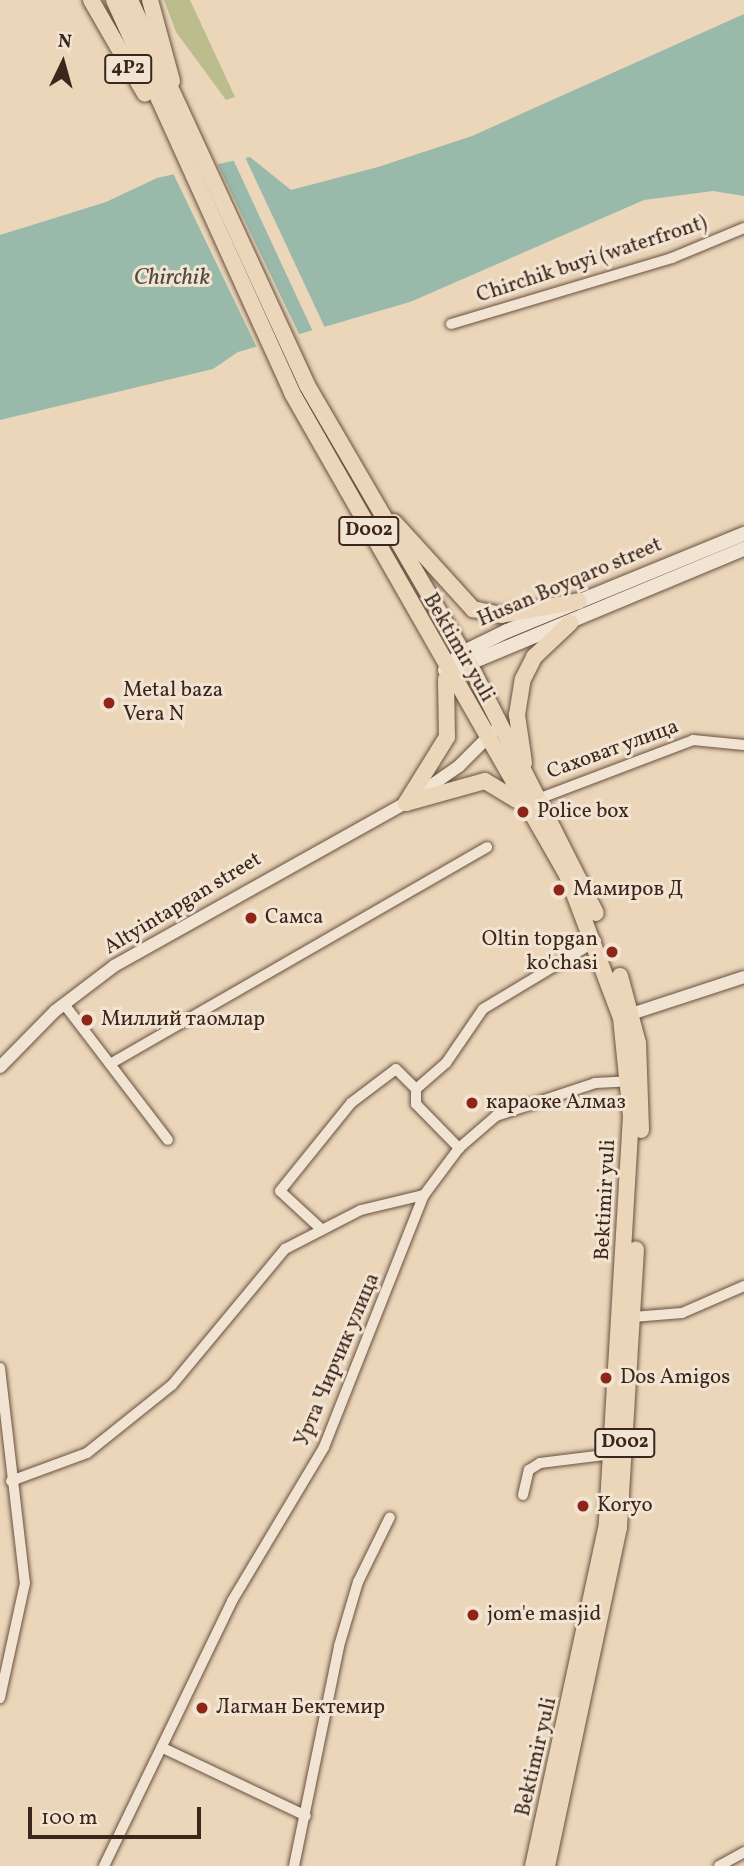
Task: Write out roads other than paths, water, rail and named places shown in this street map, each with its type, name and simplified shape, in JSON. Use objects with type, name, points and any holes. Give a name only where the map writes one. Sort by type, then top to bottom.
[{"type":"highway","name":"4P2","points":[[91,0],[112,46],[178,131]]},
{"type":"highway","name":"D002","points":[[114,0],[178,131]]},
{"type":"highway","name":"D002","points":[[130,0],[178,131]]},
{"type":"highway","name":"4P2","points":[[150,0],[178,131]]},
{"type":"highway","name":"Bektimir yuli","points":[[178,131],[307,385],[466,659],[527,779],[532,804],[597,941],[627,1016],[629,1081],[612,1454],[596,1594],[533,1866]]},
{"type":"highway","name":"Bektimir yuli","points":[[178,131],[292,393],[445,670],[486,738],[587,891],[627,1016],[642,1111],[633,1317],[619,1527],[547,1866]]},
{"type":"highway","points":[[370,495],[473,608],[500,615],[579,601]]},
{"type":"highway","points":[[527,779],[517,715],[523,679],[534,657],[570,623]]},
{"type":"highway","points":[[406,803],[447,737],[445,670]]},
{"type":"highway","points":[[406,803],[485,781],[500,786],[532,804]]},
{"type":"main road","name":"Husan Boyqaro street","points":[[445,670],[579,601],[744,534]]},
{"type":"main road","name":"Husan Boyqaro street","points":[[466,659],[570,623],[744,549]]},
{"type":"street","name":"Chirchik buyi (waterfront)","points":[[451,324],[659,262],[744,228]]},
{"type":"street","name":"Altyintapgan street","points":[[0,1067],[64,1004],[203,912],[406,803],[459,766],[499,727]]},
{"type":"street","name":"Саховат улица","points":[[532,804],[693,740],[744,745]]},
{"type":"street","points":[[110,1064],[487,848]]},
{"type":"street","points":[[416,1089],[446,1063],[483,1009],[597,941]]},
{"type":"street","points":[[627,1016],[744,977]]},
{"type":"street","points":[[64,1004],[167,1140]]},
{"type":"street","points":[[320,1228],[281,1190],[351,1103],[395,1070],[416,1089],[416,1104],[459,1148]]},
{"type":"street","name":"Урта Чирчик улица","points":[[104,1866],[232,1601],[336,1423],[424,1195],[459,1148],[496,1116],[596,1083],[629,1081]]},
{"type":"street","points":[[11,1481],[87,1453],[172,1385],[264,1270],[320,1228],[361,1210],[424,1195]]},
{"type":"street","points":[[633,1317],[682,1313],[744,1286]]},
{"type":"street","points":[[0,1368],[5,1463],[11,1481],[25,1583],[0,1698]]},
{"type":"street","points":[[523,1495],[529,1470],[540,1463],[612,1454]]},
{"type":"street","points":[[295,1866],[339,1646],[358,1582],[390,1517]]},
{"type":"street","points":[[163,1748],[306,1816]]},
{"type":"street","points":[[719,1866],[744,1852]]},
{"type":"water","name":"Chirchik","points":[[744,14],[744,196],[713,191],[644,200],[410,302],[238,352],[213,369],[0,420],[0,235],[106,202],[157,178],[250,157],[291,190],[378,167],[472,136]]},
{"type":"place","name":"Metal baza Vera N","points":[[109,703]]},
{"type":"place","name":"Police box","points":[[523,812]]},
{"type":"place","name":"Мамиров Д","points":[[559,890]]},
{"type":"place","name":"Самса","points":[[251,918]]},
{"type":"place","name":"Oltin topgan ko'chasi","points":[[612,952]]},
{"type":"place","name":"Миллий таомлар","points":[[87,1020]]},
{"type":"place","name":"караоке Алмаз","points":[[472,1103]]},
{"type":"place","name":"Dos Amigos","points":[[606,1378]]},
{"type":"place","name":"Koryo","points":[[583,1506]]},
{"type":"place","name":"jom'e masjid","points":[[473,1615]]},
{"type":"place","name":"Лагман Бектемир","points":[[202,1708]]}]
